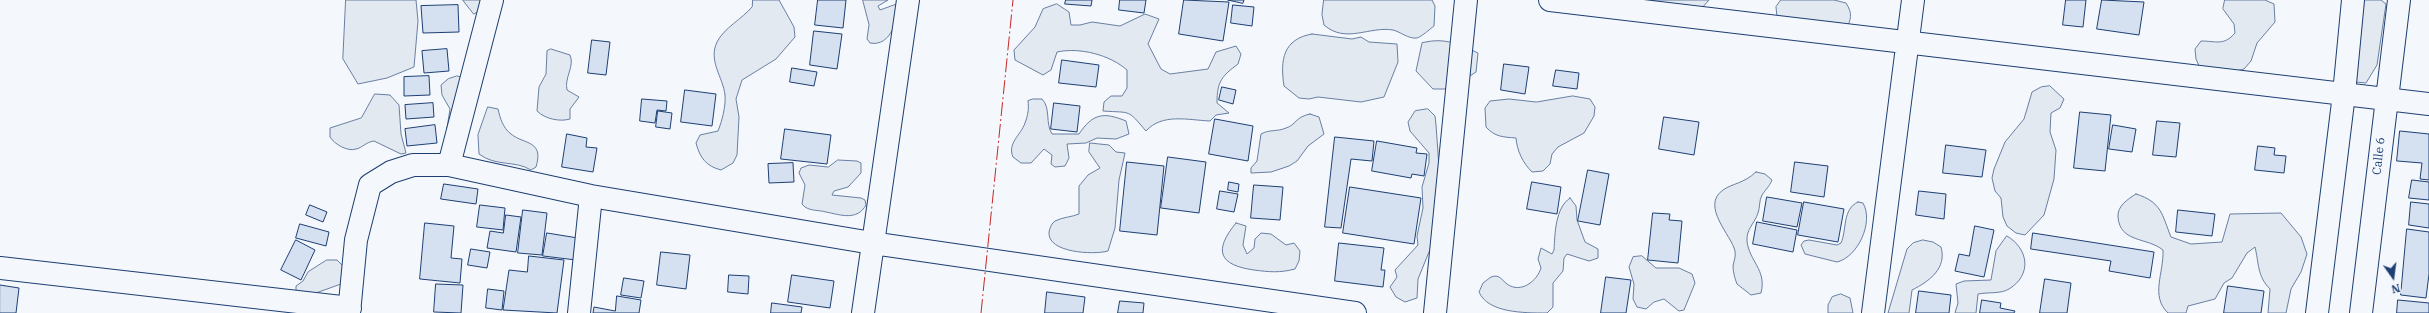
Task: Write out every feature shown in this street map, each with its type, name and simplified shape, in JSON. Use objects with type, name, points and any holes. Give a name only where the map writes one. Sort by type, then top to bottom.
[{"type":"street","points":[[449,165],[492,0]]},
{"type":"street","points":[[863,313],[908,0]]},
{"type":"street","points":[[1435,313],[1466,0]]},
{"type":"street","points":[[1550,0],[2429,104]]},
{"type":"street","points":[[1873,313],[1913,0]]},
{"type":"street","name":"Calle 6","points":[[2361,313],[2385,99],[2398,0]]},
{"type":"street","points":[[2317,313],[2344,94],[2348,2]]},
{"type":"street","points":[[0,268],[350,311],[356,240],[370,185],[391,172],[413,165],[449,165],[591,196],[872,243],[1354,313]]},
{"type":"street","points":[[579,313],[591,196]]},
{"type":"shaded area","points":[[346,0],[416,0],[418,21],[414,67],[387,78],[358,84],[343,59]]},
{"type":"shaded area","points":[[463,0],[486,0],[483,8],[474,14]]},
{"type":"shaded area","points":[[753,0],[779,0],[794,27],[795,37],[776,59],[742,80],[736,99],[739,117],[737,155],[733,163],[721,170],[704,161],[699,153],[696,143],[700,135],[718,131],[725,104],[724,88],[714,56],[717,42],[724,32],[752,7]]},
{"type":"shaded area","points":[[863,0],[888,0],[878,6],[880,10],[902,2],[892,30],[884,41],[870,43],[867,39],[869,25]]},
{"type":"shaded area","points":[[1324,0],[1432,0],[1435,6],[1434,26],[1417,38],[1393,30],[1384,29],[1349,34],[1332,31],[1324,25],[1322,15]]},
{"type":"shaded area","points":[[1649,0],[1709,0],[1701,9]]},
{"type":"shaded area","points":[[1781,0],[1834,0],[1846,3],[1850,13],[1849,23],[1846,30],[1777,17],[1776,7]]},
{"type":"shaded area","points":[[2225,0],[2265,0],[2274,4],[2275,22],[2257,43],[2251,61],[2244,69],[2229,73],[2200,68],[2196,59],[2195,49],[2201,41],[2220,42],[2227,40],[2235,33],[2234,24],[2223,9]]},
{"type":"shaded area","points":[[2353,0],[2381,0],[2386,4],[2377,65],[2366,83],[2346,81]]},
{"type":"shaded area","points":[[1057,4],[1069,12],[1071,25],[1080,25],[1092,22],[1120,26],[1145,14],[1159,19],[1148,44],[1161,69],[1170,74],[1208,69],[1216,52],[1236,46],[1241,54],[1238,64],[1224,76],[1219,84],[1217,96],[1217,103],[1229,113],[1216,115],[1210,121],[1184,119],[1167,120],[1152,125],[1146,131],[1132,116],[1124,112],[1103,111],[1104,102],[1111,96],[1122,96],[1127,88],[1127,70],[1112,60],[1103,56],[1085,52],[1057,52],[1051,70],[1043,75],[1015,60],[1014,50],[1035,27],[1043,9]]},
{"type":"shaded area","points":[[1312,34],[1352,39],[1361,37],[1369,42],[1397,44],[1398,62],[1384,97],[1361,102],[1318,97],[1309,99],[1299,98],[1284,86],[1283,59],[1289,46],[1302,37]]},
{"type":"shaded area","points":[[1432,41],[1450,42],[1478,53],[1476,72],[1450,89],[1433,89],[1416,71],[1422,43]]},
{"type":"shaded area","points":[[551,49],[570,55],[571,63],[566,86],[567,90],[579,97],[570,109],[570,119],[553,119],[540,114],[537,111],[539,87],[546,74],[547,51]]},
{"type":"shaded area","points":[[457,76],[462,77],[447,128],[450,109],[442,95],[441,85],[448,79]]},
{"type":"shaded area","points":[[2050,86],[2064,99],[2060,108],[2051,113],[2050,132],[2056,150],[2054,179],[2044,215],[2025,235],[2016,233],[2007,226],[2003,217],[2001,198],[1995,191],[1992,178],[2005,142],[2024,119],[2032,92],[2041,87]]},
{"type":"shaded area","points":[[375,94],[390,95],[399,105],[401,134],[406,153],[401,154],[374,141],[353,150],[338,145],[330,137],[330,128],[361,118]]},
{"type":"shaded area","points":[[1573,96],[1590,99],[1595,107],[1594,116],[1584,133],[1558,147],[1552,154],[1550,164],[1543,171],[1532,172],[1523,161],[1519,152],[1516,138],[1496,135],[1486,127],[1485,108],[1490,101],[1509,99],[1536,102]]},
{"type":"shaded area","points":[[1033,99],[1042,99],[1045,103],[1052,134],[1079,134],[1094,118],[1100,116],[1111,116],[1126,121],[1129,134],[1116,139],[1097,138],[1086,143],[1067,144],[1069,158],[1065,166],[1055,167],[1051,164],[1052,155],[1044,149],[1031,163],[1021,163],[1013,157],[1012,147],[1028,115],[1028,101]]},
{"type":"shaded area","points":[[488,107],[498,109],[504,126],[508,132],[532,144],[537,152],[538,158],[536,167],[531,170],[519,165],[492,161],[479,154],[478,135]]},
{"type":"shaded area","points":[[1428,109],[1435,116],[1436,125],[1440,181],[1440,237],[1429,252],[1418,279],[1417,298],[1405,302],[1396,297],[1390,287],[1397,277],[1395,270],[1418,245],[1417,236],[1423,208],[1422,187],[1429,163],[1429,153],[1410,131],[1408,122],[1415,111]]},
{"type":"shaded area","points":[[1310,114],[1319,117],[1324,134],[1308,146],[1297,161],[1289,166],[1271,172],[1251,173],[1251,168],[1257,161],[1261,134],[1289,127],[1301,117]]},
{"type":"shaded area","points":[[1090,143],[1109,145],[1116,152],[1125,153],[1119,180],[1115,228],[1108,251],[1093,253],[1072,251],[1063,248],[1055,244],[1050,239],[1049,232],[1051,225],[1055,221],[1079,214],[1079,186],[1088,175],[1100,168],[1089,152]]},
{"type":"shaded area","points":[[838,160],[857,161],[861,163],[861,173],[848,187],[834,191],[832,195],[861,198],[865,200],[866,205],[858,213],[848,216],[812,210],[805,207],[802,204],[805,185],[799,173],[801,168],[809,165],[828,167]]},
{"type":"shaded area","points":[[1756,172],[1765,174],[1772,180],[1761,197],[1758,213],[1747,237],[1748,248],[1762,278],[1761,293],[1751,295],[1737,284],[1733,268],[1735,251],[1719,221],[1715,204],[1717,197],[1723,190],[1747,179]]},
{"type":"shaded area","points":[[2136,194],[2145,197],[2156,205],[2163,216],[2171,237],[2191,244],[2222,242],[2230,214],[2281,213],[2301,237],[2307,254],[2301,272],[2291,289],[2286,313],[2268,313],[2270,289],[2263,279],[2259,269],[2255,247],[2247,253],[2232,278],[2224,283],[2215,299],[2188,306],[2186,313],[2168,313],[2160,299],[2159,292],[2163,250],[2157,246],[2129,235],[2120,225],[2118,217],[2119,209]]},
{"type":"shaded area","points":[[1570,198],[1576,206],[1577,220],[1585,242],[1598,249],[1598,258],[1589,261],[1567,254],[1564,258],[1563,271],[1553,283],[1553,307],[1547,313],[1518,312],[1498,308],[1490,304],[1479,292],[1483,283],[1491,277],[1498,277],[1512,287],[1518,288],[1528,285],[1536,277],[1541,268],[1538,259],[1541,248],[1552,254],[1554,250],[1557,222],[1561,208]]},
{"type":"shaded area","points":[[1858,202],[1863,203],[1866,211],[1867,220],[1865,229],[1857,246],[1845,259],[1837,262],[1805,254],[1801,245],[1804,241],[1809,240],[1837,245],[1841,243],[1849,210]]},
{"type":"shaded area","points":[[1236,223],[1246,226],[1243,245],[1247,254],[1254,248],[1255,239],[1261,233],[1271,234],[1286,245],[1294,243],[1300,251],[1299,261],[1295,269],[1279,272],[1259,271],[1242,268],[1227,260],[1223,255],[1222,249],[1224,241]]},
{"type":"shaded area","points":[[2007,236],[2020,248],[2023,255],[2025,262],[2021,277],[2006,291],[1978,294],[1976,313],[1955,313],[1958,303],[1956,284],[1964,281],[1991,280],[1996,251]]},
{"type":"shaded area","points":[[1923,240],[1933,242],[1941,247],[1942,261],[1936,273],[1931,278],[1912,290],[1909,313],[1888,313],[1907,249],[1913,243]]},
{"type":"shaded area","points":[[1642,256],[1656,268],[1679,268],[1692,274],[1695,283],[1684,310],[1679,311],[1664,299],[1654,302],[1646,309],[1637,307],[1633,299],[1634,284],[1629,267],[1633,257]]},
{"type":"shaded area","points":[[327,260],[337,260],[344,267],[343,281],[341,284],[313,294],[296,291],[296,286],[303,281],[308,272]]},
{"type":"shaded area","points":[[1841,294],[1850,298],[1853,313],[1828,313],[1828,305],[1832,297]]},
{"type":"building","points":[[818,0],[846,0],[843,28],[815,25]]},
{"type":"building","points":[[1066,0],[1092,0],[1091,6],[1065,4]]},
{"type":"building","points":[[1120,0],[1146,0],[1144,13],[1119,10]]},
{"type":"building","points":[[1184,0],[1229,2],[1223,41],[1179,34]]},
{"type":"building","points":[[1228,0],[1244,0],[1243,3]]},
{"type":"building","points":[[2066,0],[2086,0],[2083,27],[2063,25]]},
{"type":"building","points":[[2102,0],[2144,2],[2139,35],[2097,29]]},
{"type":"building","points":[[458,5],[459,32],[423,33],[421,6]]},
{"type":"building","points":[[1233,5],[1254,7],[1252,26],[1231,23]]},
{"type":"building","points":[[814,31],[842,34],[837,69],[810,65]]},
{"type":"building","points":[[592,40],[610,42],[606,75],[588,73]]},
{"type":"building","points":[[447,49],[449,71],[424,73],[422,51]]},
{"type":"building","points":[[1062,60],[1099,65],[1096,87],[1059,83]]},
{"type":"building","points":[[1504,64],[1529,67],[1525,94],[1501,90]]},
{"type":"building","points":[[792,68],[817,72],[814,86],[790,82]]},
{"type":"building","points":[[1556,70],[1579,73],[1577,89],[1553,86]]},
{"type":"building","points":[[429,76],[430,95],[404,96],[404,77]]},
{"type":"building","points":[[1222,87],[1236,90],[1233,104],[1219,100]]},
{"type":"building","points":[[685,90],[716,94],[712,126],[681,122]]},
{"type":"building","points":[[642,99],[667,101],[666,111],[657,110],[655,123],[640,121]]},
{"type":"building","points":[[433,103],[434,117],[406,119],[405,105]]},
{"type":"building","points":[[1054,103],[1080,106],[1077,132],[1051,129]]},
{"type":"building","points":[[658,111],[672,113],[670,129],[656,127]]},
{"type":"building","points":[[2080,112],[2111,115],[2105,171],[2074,168]]},
{"type":"building","points":[[1664,117],[1699,122],[1694,155],[1659,149]]},
{"type":"building","points":[[1215,119],[1253,126],[1248,161],[1209,154]]},
{"type":"building","points":[[2157,121],[2180,123],[2176,157],[2153,155]]},
{"type":"building","points":[[435,125],[437,143],[407,146],[405,129]]},
{"type":"building","points":[[2113,125],[2136,129],[2132,152],[2109,149]]},
{"type":"building","points":[[785,129],[831,135],[827,164],[781,159]]},
{"type":"building","points":[[2400,131],[2429,134],[2429,180],[2420,179],[2422,163],[2397,161]]},
{"type":"building","points":[[567,134],[587,138],[586,147],[597,148],[593,172],[562,167]]},
{"type":"building","points":[[1335,137],[1374,141],[1372,161],[1351,159],[1341,228],[1325,227]]},
{"type":"building","points":[[1377,141],[1417,148],[1416,153],[1427,154],[1424,176],[1412,174],[1411,178],[1372,171]]},
{"type":"building","points":[[1946,145],[1986,150],[1982,177],[1943,173]]},
{"type":"building","points":[[2258,146],[2275,148],[2274,155],[2286,156],[2284,173],[2255,170]]},
{"type":"building","points":[[1168,157],[1206,162],[1199,213],[1161,208]]},
{"type":"building","points":[[1127,162],[1164,166],[1157,235],[1120,231]]},
{"type":"building","points":[[1795,162],[1828,166],[1824,197],[1791,192]]},
{"type":"building","points":[[793,163],[794,182],[769,183],[768,164]]},
{"type":"building","points":[[1588,170],[1609,174],[1600,225],[1578,221]]},
{"type":"building","points":[[2412,180],[2429,182],[2429,200],[2409,198]]},
{"type":"building","points":[[1229,182],[1239,184],[1238,192],[1228,190]]},
{"type":"building","points":[[1532,182],[1561,187],[1557,214],[1527,209]]},
{"type":"building","points":[[444,184],[478,189],[476,204],[441,199]]},
{"type":"building","points":[[1254,185],[1283,187],[1280,220],[1251,218]]},
{"type":"building","points":[[1350,187],[1421,198],[1414,244],[1343,233]]},
{"type":"building","points":[[1220,191],[1238,194],[1234,212],[1217,209]]},
{"type":"building","points":[[1919,191],[1946,194],[1944,219],[1916,215]]},
{"type":"building","points":[[1767,197],[1802,203],[1797,227],[1763,221]]},
{"type":"building","points":[[1804,202],[1844,209],[1838,242],[1798,235]]},
{"type":"building","points":[[2411,202],[2429,204],[2429,228],[2409,225]]},
{"type":"building","points":[[310,205],[327,212],[323,222],[306,215]]},
{"type":"building","points":[[480,205],[505,208],[503,230],[477,227]]},
{"type":"building","points":[[523,210],[547,213],[542,255],[518,253]]},
{"type":"building","points":[[2178,210],[2215,214],[2212,236],[2176,232]]},
{"type":"building","points":[[1653,213],[1670,214],[1669,220],[1682,221],[1678,263],[1648,260]]},
{"type":"building","points":[[506,215],[521,217],[516,252],[487,248],[490,231],[503,233]]},
{"type":"building","points":[[1757,222],[1797,230],[1793,252],[1753,244]]},
{"type":"building","points":[[425,223],[454,226],[451,258],[462,259],[460,283],[420,279]]},
{"type":"building","points":[[300,224],[329,232],[326,246],[296,238]]},
{"type":"building","points":[[1975,226],[1994,230],[1984,277],[1955,271],[1959,254],[1969,256]]},
{"type":"building","points":[[2407,229],[2429,232],[2429,274],[2426,298],[2401,295]]},
{"type":"building","points":[[547,233],[578,238],[576,260],[543,256]]},
{"type":"building","points":[[2033,233],[2154,252],[2150,278],[2109,271],[2111,261],[2031,249]]},
{"type":"building","points":[[296,240],[315,250],[301,280],[281,270]]},
{"type":"building","points":[[1339,243],[1384,248],[1381,270],[1385,270],[1383,287],[1335,281]]},
{"type":"building","points":[[471,249],[490,252],[487,268],[468,265]]},
{"type":"building","points":[[661,252],[690,255],[686,289],[657,285]]},
{"type":"building","points":[[529,256],[564,260],[557,313],[503,310],[509,270],[527,272]]},
{"type":"building","points":[[729,275],[749,276],[748,294],[728,292]]},
{"type":"building","points":[[792,275],[834,281],[830,308],[788,302]]},
{"type":"building","points":[[1606,277],[1631,280],[1626,313],[1601,313]]},
{"type":"building","points":[[624,278],[644,281],[641,298],[621,295]]},
{"type":"building","points":[[2045,279],[2071,283],[2067,313],[2040,313]]},
{"type":"building","points":[[436,284],[463,285],[461,313],[434,312]]},
{"type":"building","points":[[0,285],[19,288],[16,313],[0,313]]},
{"type":"building","points":[[2228,286],[2264,291],[2261,313],[2224,313]]},
{"type":"building","points":[[488,289],[504,291],[502,310],[486,308]]},
{"type":"building","points":[[1919,291],[1951,295],[1949,313],[1916,313]]},
{"type":"building","points":[[1047,292],[1085,297],[1083,313],[1045,313]]},
{"type":"building","points":[[617,296],[641,300],[639,313],[593,313],[594,307],[615,311]]},
{"type":"building","points":[[1982,300],[2001,303],[2000,308],[2015,311],[2014,313],[1980,313]]},
{"type":"building","points":[[2398,300],[2429,303],[2429,313],[2397,313]]},
{"type":"building","points":[[1120,301],[1144,303],[1143,313],[1118,313]]},
{"type":"building","points":[[772,303],[802,307],[801,313],[771,313]]},
{"type":"power","points":[[981,313],[1013,0]]}]
